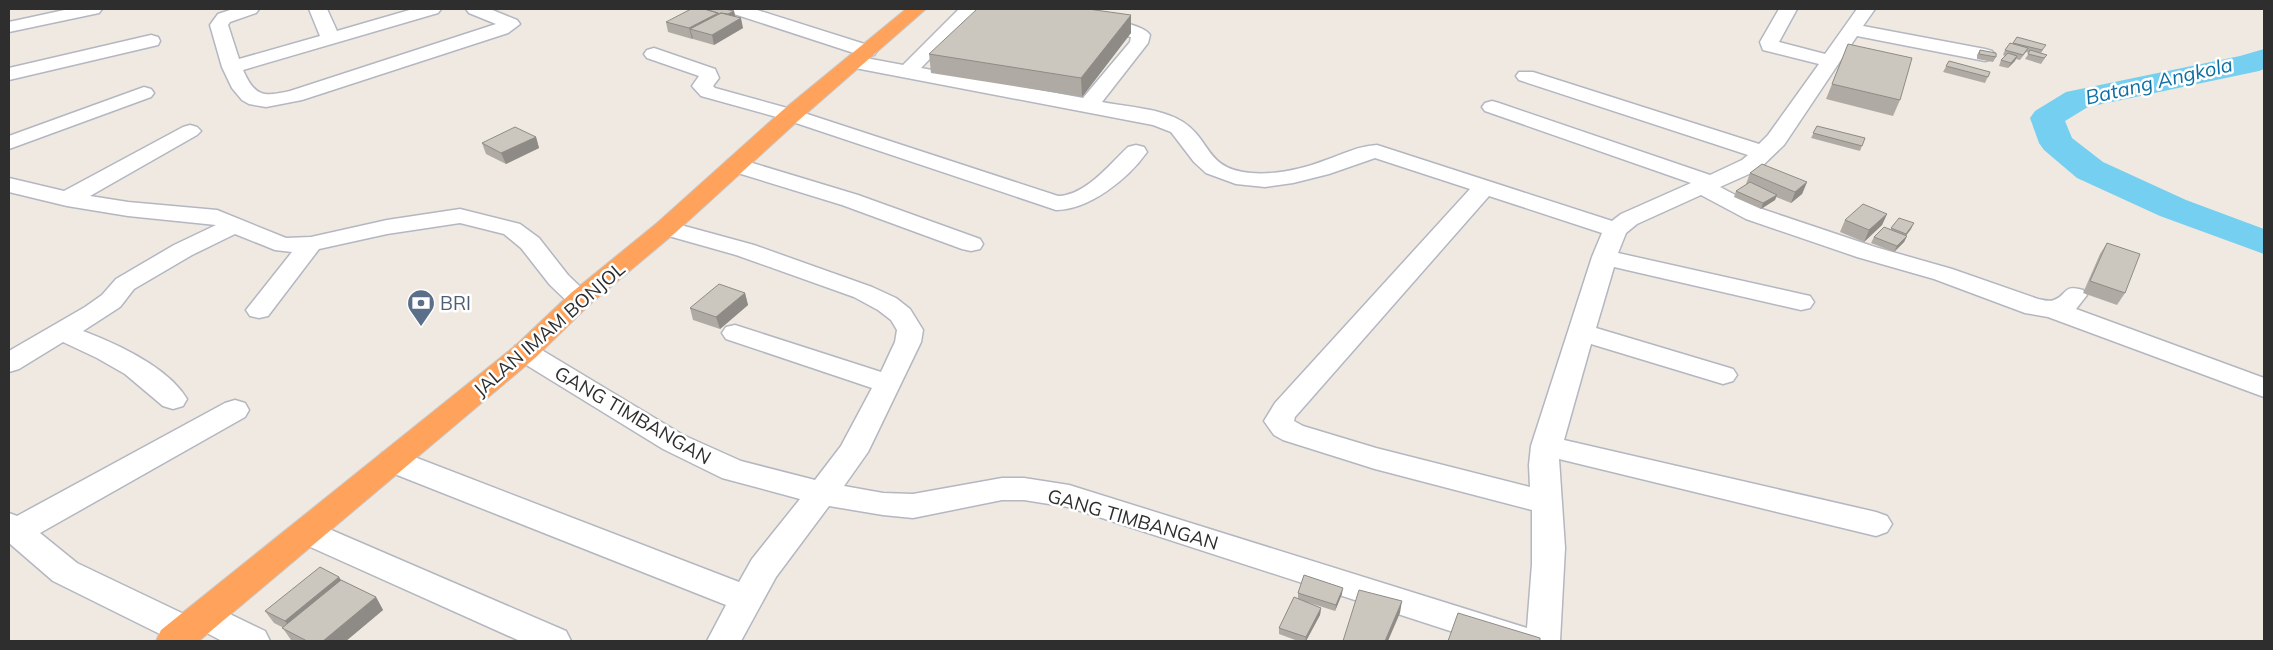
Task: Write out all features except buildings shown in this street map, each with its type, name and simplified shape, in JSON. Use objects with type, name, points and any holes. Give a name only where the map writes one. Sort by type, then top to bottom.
[{"type":"highway","name":"JALAN IMAM BONJOL","points":[[188,630],[525,352],[580,299],[666,228],[791,115],[918,9]]},
{"type":"street","points":[[9,27],[93,9]]},
{"type":"street","points":[[250,9],[224,18],[219,25],[232,68],[248,94],[256,100],[272,100],[295,96],[501,30],[511,24],[474,9]]},
{"type":"street","points":[[318,9],[329,35]]},
{"type":"street","points":[[329,35],[384,9]]},
{"type":"street","points":[[232,68],[329,35],[432,9]]},
{"type":"street","points":[[737,9],[861,57],[908,71],[1150,117],[1170,124],[1180,130],[1197,155],[1210,167],[1244,178],[1271,180],[1307,175],[1359,154],[1377,151],[1615,230]]},
{"type":"street","points":[[908,71],[969,9]]},
{"type":"street","points":[[1788,9],[1769,42],[1770,46],[1830,61]]},
{"type":"street","points":[[1543,641],[1548,605],[1550,549],[1543,477],[1546,446],[1604,257],[1615,230],[1629,220],[1750,165],[1764,153],[1776,140],[1860,19],[1986,55]]},
{"type":"street","points":[[1082,22],[1135,31],[1141,35],[1139,43],[1088,106]]},
{"type":"street","points":[[9,74],[151,42]]},
{"type":"street","points":[[654,54],[708,73],[709,78],[702,86],[708,92],[791,115],[1063,204],[1082,198],[1136,152]]},
{"type":"street","points":[[1526,76],[1764,153]]},
{"type":"street","points":[[9,142],[144,93]]},
{"type":"street","points":[[1492,106],[1708,185],[1754,214],[1866,252],[1942,274],[2034,307],[2052,308],[2066,305],[2074,294]]},
{"type":"street","points":[[67,199],[190,131]]},
{"type":"street","points":[[736,165],[850,200],[971,244]]},
{"type":"street","points":[[9,185],[67,199],[128,209],[197,213],[217,217],[260,237],[284,245],[311,244],[387,227],[460,216],[512,229],[530,244],[559,280],[580,299]]},
{"type":"street","points":[[1485,187],[1285,410],[1278,421],[1284,428],[1293,432],[1366,455],[1546,503]]},
{"type":"street","points":[[9,363],[112,301],[125,284],[143,273],[183,250],[236,225]]},
{"type":"street","points":[[666,228],[746,250],[863,292],[887,304],[901,314],[910,330],[908,342],[853,452],[764,568],[724,641]]},
{"type":"street","points":[[259,310],[311,244]]},
{"type":"street","points":[[1604,257],[1801,302]]},
{"type":"street","points":[[2052,308],[2264,388]]},
{"type":"street","points":[[61,332],[92,343],[135,368],[156,381],[173,399]]},
{"type":"street","points":[[1582,332],[1723,375]]},
{"type":"street","points":[[735,333],[888,384]]},
{"type":"street","name":"GANG TIMBANGAN","points":[[525,352],[673,442],[733,470],[821,492],[883,504],[913,506],[1002,489],[1069,496],[1524,641]]},
{"type":"street","points":[[235,410],[12,528],[65,572],[188,630],[253,641]]},
{"type":"street","points":[[1546,446],[1876,524]]},
{"type":"street","points":[[393,461],[746,599]]},
{"type":"street","points":[[308,532],[554,641]]},
{"type":"waterway","name":"Batang Angkola","points":[[2264,58],[2248,64],[2078,99],[2047,118],[2056,143],[2090,170],[2173,208],[2264,242]]},
{"type":"place","name":"BRI","points":[[421,327]]}]
